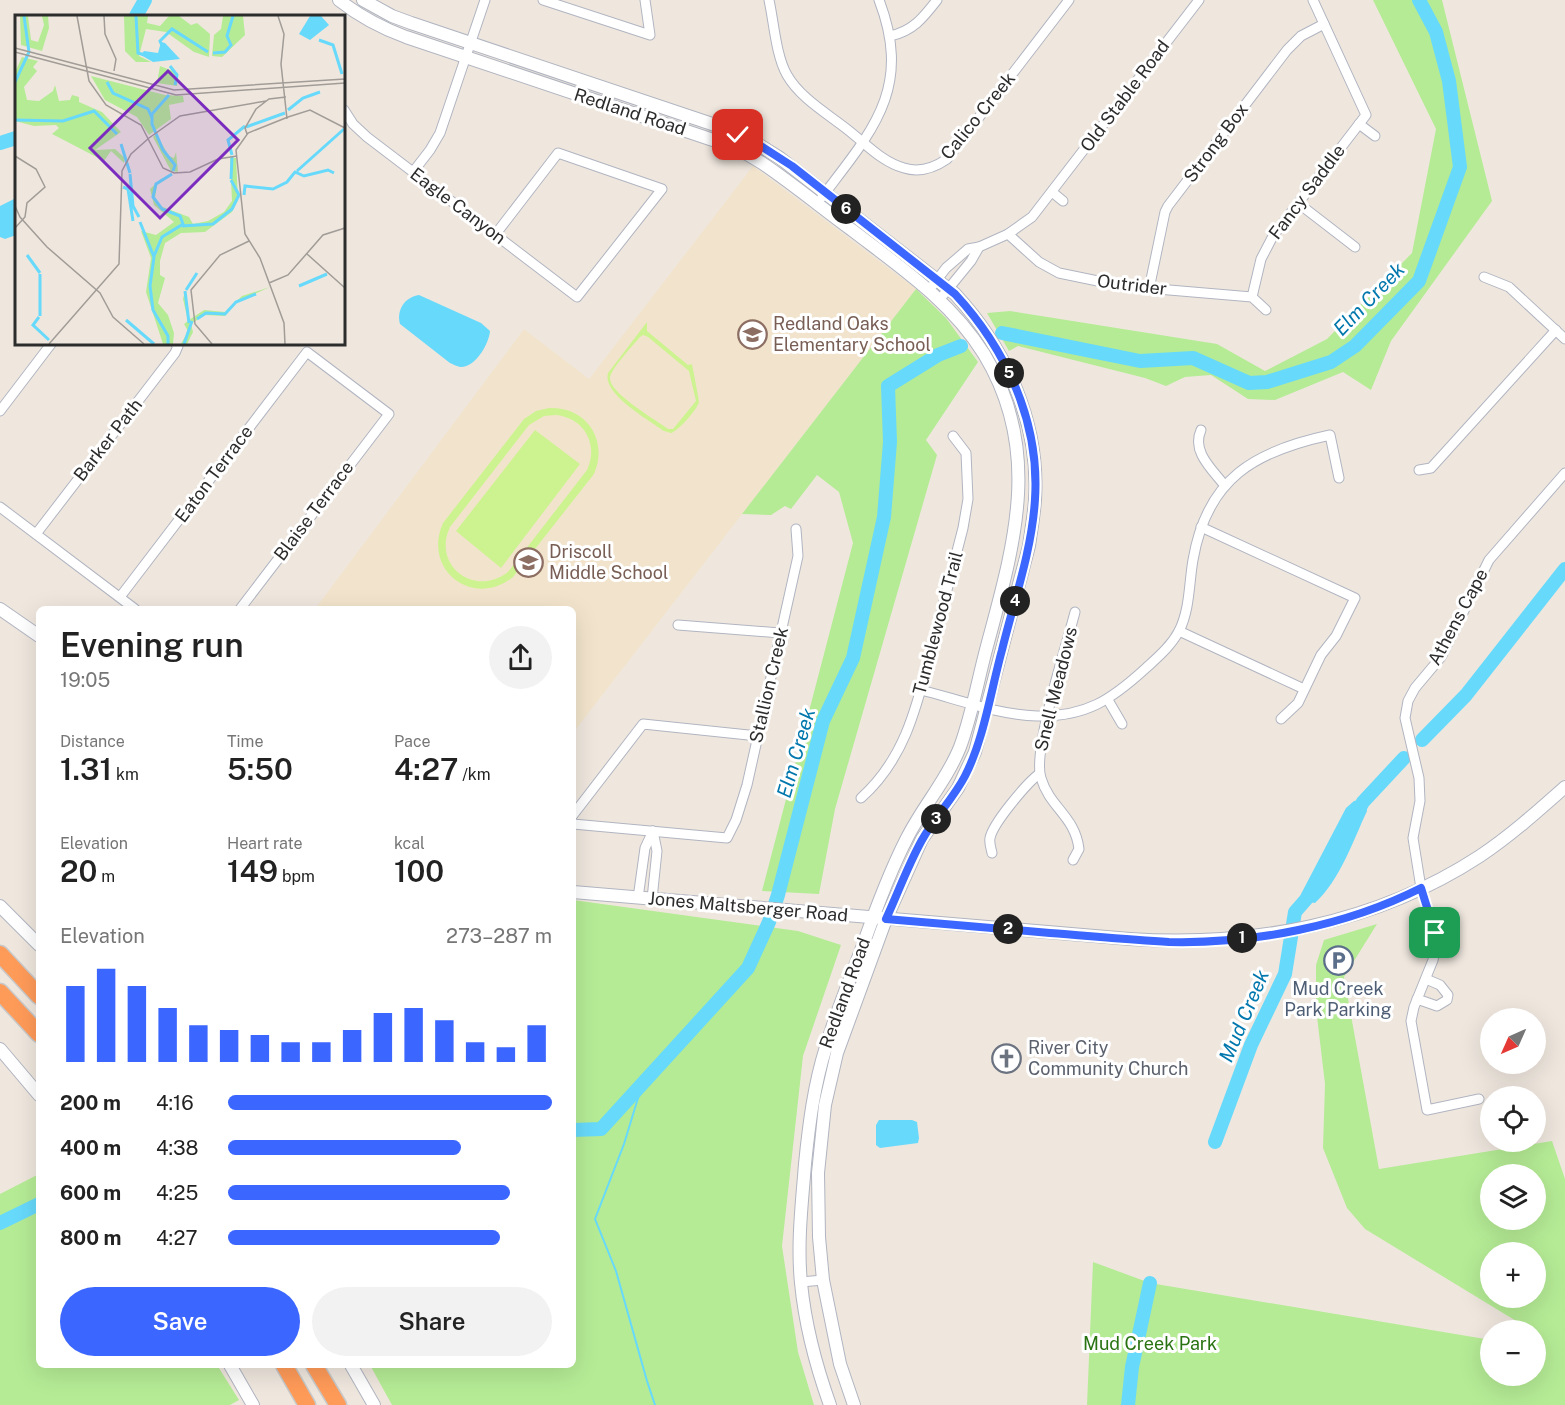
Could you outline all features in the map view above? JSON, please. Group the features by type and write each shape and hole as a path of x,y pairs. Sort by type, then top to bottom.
{"highway":[{"path":"0,954 36,993"},
{"path":"0,992 36,1031"},
{"path":"286,1368 307,1405"},
{"path":"316,1368 338,1405"}],"main road":[{"name":"Redland Road","path":"339,0 359,15 385,29 713,140 747,154 817,204 940,300 961,323 991,368 1001,388 1017,448 1019,473 1017,520 1011,555 972,703 960,747 941,784 909,834 873,918 834,1021 815,1085 801,1208 801,1282 809,1331 830,1405"},
{"name":"Redland Road","path":"363,0 392,16 718,126 753,141 825,192 949,288 974,316 999,352 1018,394 1032,444 1035,499 1033,522 1029,546 975,752 958,788 922,839 886,919 837,1053 825,1105 818,1173 819,1237 823,1280 840,1364 854,1405"},
{"path":"0,609 36,634"},
{"name":"Jones Maltsberger Road","path":"576,892 1171,942 1254,937 1323,924 1421,888 1479,856 1565,787"},
{"path":"0,906 36,942"},
{"path":"0,1049 36,1091"},
{"path":"232,1368 253,1405"},
{"path":"353,1368 374,1405"}],"street":[{"path":"413,172 440,133 485,0"},
{"path":"543,0 650,35 645,0"},
{"name":"Calico Creek","path":"769,0 786,75 803,95 870,150 904,168 917,170 931,168 947,159 1069,0"},
{"path":"817,204 873,129 885,102 890,71 890,36 879,0"},
{"path":"890,36 911,29 937,0"},
{"name":"Old Stable Road","path":"928,290 957,256 968,249 1008,234 1032,218 1199,0"},
{"path":"1313,0 1324,24"},
{"name":"Fancy Saddle","path":"1252,297 1258,269 1266,248 1366,115 1324,24"},
{"name":"Strong Box","path":"1149,289 1168,206 1287,50 1301,36 1324,24"},
{"name":"Eagle Canyon","path":"345,112 353,124 367,137 495,235 577,297 662,189 558,153 495,235"},
{"path":"1359,124 1375,136"},
{"path":"762,163 769,151"},
{"path":"1052,192 1063,201"},
{"path":"1298,203 1355,248"},
{"name":"Outrider","path":"1008,234 1039,262 1059,273 1110,285 1252,297"},
{"path":"940,300 979,246"},
{"path":"1484,277 1509,287 1565,339"},
{"path":"1252,297 1266,310"},
{"path":"1419,470 1431,468 1556,330"},
{"path":"0,411 50,345"},
{"name":"Barker Path","path":"36,534 175,353 177,345"},
{"name":"Blaise Terrace","path":"242,606 389,414 307,352"},
{"name":"Eaton Terrace","path":"120,597 307,352"},
{"path":"1201,430 1197,441 1202,455 1225,486"},
{"path":"921,690 1019,714 1048,716 1080,711 1108,700 1164,652 1179,631 1186,608 1195,549 1201,527 1209,509 1225,486 1247,465 1264,455 1330,435 1339,478"},
{"name":"Tumblewood Trail","path":"861,798 879,779 901,747 913,721 963,528 968,499 966,453 953,436"},
{"path":"1017,448 1032,444"},
{"name":"Athens Cape","path":"1479,1100 1427,1110 1411,1021 1417,999 1433,960 1436,945 1435,933 1421,888 1413,838 1420,801 1419,778 1405,718 1408,701 1415,688 1441,657 1489,560 1565,474"},
{"path":"0,507 131,606"},
{"path":"1017,520 1033,522"},
{"path":"1201,527 1355,598 1336,636 1321,655 1298,703 1281,719"},
{"name":"Stallion Creek","path":"653,831 727,838 742,803 758,736 798,556 796,529"},
{"name":"Snell Meadows","path":"1073,860 1079,849 1073,825 1045,792 1039,774 1039,761 1048,716 1075,612"},
{"path":"678,625 780,633"},
{"path":"1179,631 1304,689"},
{"path":"1108,700 1122,724"},
{"path":"576,811 643,724 758,736"},
{"path":"960,747 975,752"},
{"path":"992,853 990,839 994,830 1024,787 1039,774"},
{"path":"576,824 653,831"},
{"path":"638,898 645,848 653,831"},
{"path":"652,899 657,851 653,831"},
{"path":"1417,999 1437,1006 1446,1000 1448,995 1444,989 1426,979"},
{"path":"801,1282 823,1280"}],"shaded area":[{"path":"753,166 916,289 576,729 576,606 317,606 524,329 589,379"}],"green space":[{"path":"1373,0 1442,0 1492,201 1391,341 1371,390 1343,372 1275,400 1248,399 1211,375 1185,377 1166,386 1145,378 1018,346 1009,351 987,313 1010,311 1217,344 1265,371 1327,339 1412,253 1436,129"},
{"path":"916,289 946,318 978,362 926,440 937,455 835,809 819,894 762,891 853,543 839,492 817,475 791,509 785,506 771,515 742,514"},
{"path":"647,322 647,331 688,365 692,364 698,406 678,428 671,433 664,431 619,398 608,381 608,373","holes":["643,335 689,371 696,401 673,429 668,429 625,398 617,391 610,378 618,363 640,337"]},
{"path":"549,408 562,409 583,419 596,438 598,461 594,474 513,577 498,586 482,589 468,586 455,580 445,569 439,556 438,540 443,523 524,419 536,411","holes":["544,416 566,417 574,421 587,434 591,451 587,470 508,572 495,579 482,581 460,574 451,565 447,554 446,541 450,527 529,425"]},
{"path":"535,430 580,464 501,568 456,531"},
{"path":"576,900 798,931 841,945 803,1056 782,1246 798,1352 814,1405 392,1405 372,1368 576,1368"},
{"name":"Mud Creek Park","path":"1377,924 1344,977 1379,1169 1484,1152 1546,1152 1546,1142 1552,1141 1565,1179 1565,1405 1087,1405 1093,1262 1150,1283 1480,1338 1480,1386 1546,1386 1546,1320 1515,1320 1495,1308 1546,1308 1546,1242 1480,1242 1480,1299 1365,1229 1347,1208 1323,1148 1325,1084 1316,1008 1316,965 1324,940"},
{"path":"36,1176 36,1368 219,1368 239,1400 230,1405 0,1405 0,1194"}],"water":[{"path":"15,198 15,235 5,239 0,237 0,206"},
{"path":"419,295 481,323 490,331 484,348 471,364 460,367 450,363 400,324 399,314 403,305 410,298"},
{"path":"1360,800 1366,804 1367,811 1339,872 1315,903 1300,900 1346,808 1354,801"},
{"path":"879,1120 917,1122 918,1143 880,1148 876,1145 876,1125"}],"waterway":[{"path":"137,15 145,0"},
{"name":"Elm Creek","path":"1002,333 1140,361 1193,358 1249,383 1267,382 1331,362 1355,346 1419,281 1460,167 1449,81 1436,32 1419,0"},
{"path":"0,143 15,138"},
{"name":"Elm Creek","path":"576,1130 601,1129 748,968 769,922 778,895 823,721 853,658 884,517 890,442 888,386 938,355 961,346"},
{"name":"Mud Creek","path":"1422,740 1466,695 1565,569"},
{"name":"Mud Creek","path":"1355,816 1363,802 1404,758"},
{"name":"Mud Creek","path":"1215,1142 1251,1045 1285,974 1295,912 1316,888"},
{"path":"642,1085 624,1144 595,1219 616,1271 655,1405"},
{"name":"Elm Creek","path":"0,1223 36,1205"},
{"name":"Mud Creek","path":"1128,1405 1132,1367 1150,1283"}],"place":[{"name":"Redland Oaks Elementary School","path":"752,334"},
{"name":"Driscoll Middle School","path":"528,562"},
{"name":"Mud Creek Park Parking","path":"1338,960"},
{"name":"River City Community Church","path":"1007,1058"}],"route":[{"path":"738,135 753,141 792,166 955,294 988,334 999,352 1024,409 1032,444 1035,499 1029,546 975,752 958,788 922,839 886,919 1153,941 1219,940 1254,937 1323,924 1354,915 1421,888 1435,933"}]}
